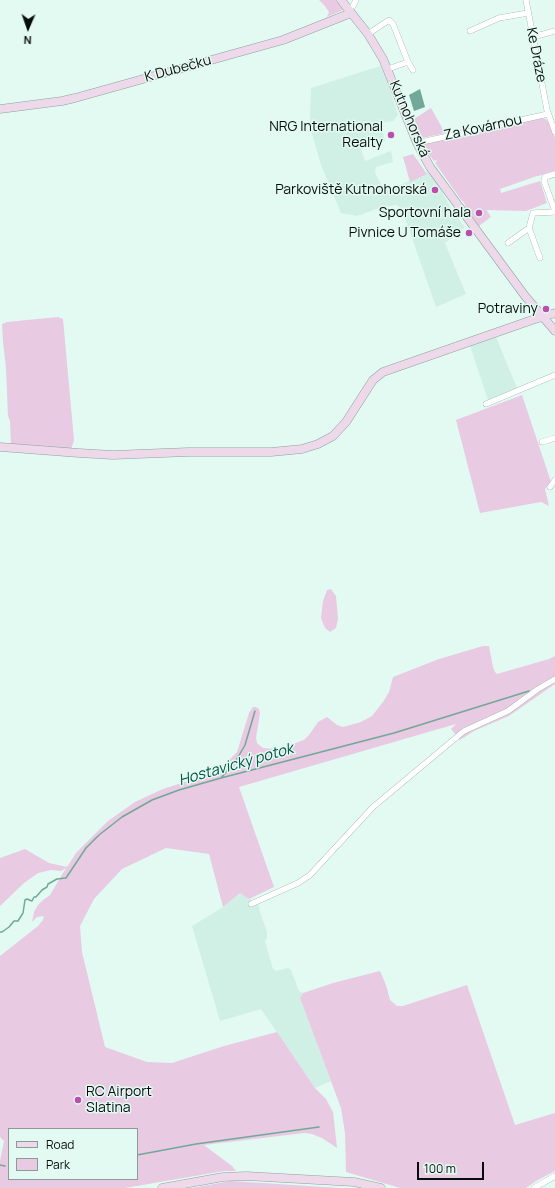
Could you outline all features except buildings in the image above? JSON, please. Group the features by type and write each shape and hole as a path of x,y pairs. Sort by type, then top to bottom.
{"street":[{"name":"Kutnohorská","path":"341,0 354,6 383,59 424,158 525,296 555,331"},
{"name":"Ke Dráze","path":"526,0 548,114 554,128"},
{"name":"K Dubečku","path":"0,109 65,100 90,94 283,40 354,6"},
{"path":"470,31 499,18 528,13"},
{"path":"368,34 389,20 393,24 412,70"},
{"path":"533,37 555,31"},
{"path":"388,69 408,62"},
{"name":"Za Kovárnou","path":"417,143 548,114"},
{"path":"540,258 529,228 532,213 555,212 544,183 545,177 555,174"},
{"path":"508,243 529,228"},
{"path":"0,447 113,455 188,452 271,452 302,449 318,444 333,436 346,422 368,388 378,376 388,370 555,313"},
{"path":"486,404 555,375"},
{"path":"542,442 555,438"},
{"path":"550,487 555,480"},
{"path":"251,904 298,883 310,875 373,807 464,731 508,711 538,688 555,679"},
{"path":"162,1188 223,1177 246,1176 354,1182 381,1188"},
{"path":"534,1188 555,1176"}],"shaded area":[{"path":"380,66 388,83 398,115 393,121 380,123 385,141 361,149 365,161 391,151 393,162 376,167 375,172 384,190 389,190 428,172 437,183 451,208 465,227 445,243 466,294 436,307 403,212 397,205 382,207 357,216 341,213 321,165 312,134 310,118 311,88"},
{"path":"420,89 425,107 414,111 409,95"},
{"path":"496,337 517,388 488,400 470,346"},
{"path":"240,893 259,905 267,932 267,938 265,941 273,969 276,971 288,968 291,970 299,991 303,993 300,998 331,1081 315,1088 261,1009 220,1021 192,926 223,907"}],"green space":[{"path":"319,0 336,0 343,10 327,17 329,12"},
{"path":"431,108 445,133 422,138 414,119"},
{"path":"542,118 546,119 551,126 555,138 555,172 537,176 500,189 501,193 540,181 547,203 526,211 486,209 491,217 479,226 435,163 437,161 434,161 423,148 423,143 445,138 447,140 480,134 480,132 491,129 493,131 508,127 510,125"},
{"path":"413,154 427,174 410,182 403,157"},
{"path":"58,317 63,319 74,440 71,450 11,445 2,324 7,322"},
{"path":"522,395 551,482 545,489 549,506 541,502 480,513 456,420"},
{"path":"331,589 336,596 338,619 336,628 330,632 325,628 321,618 323,601 327,590"},
{"path":"483,646 489,646 493,667 497,674 555,656 555,684 509,716 474,731 460,740 451,729 456,724 239,787 274,887 249,899 240,893 223,907 209,854 166,848 122,869 94,899 80,926 82,952 105,1047 147,1062 172,1063 224,1046 277,1032 315,1088 326,1099 333,1112 337,1148 322,1138 304,1133 204,1145 232,1166 236,1171 224,1171 125,1188 0,1188 0,1161 4,1141 0,1137 0,956 38,926 43,920 44,916 37,917 32,922 34,912 38,905 50,895 66,868 61,871 51,870 38,873 24,883 0,906 0,858 25,849 49,863 67,867 76,853 108,821 135,802 163,789 200,777 223,766 237,752 249,713 253,707 259,709 260,713 256,738 257,743 263,748 276,749 304,740 318,722 327,717 337,725 343,727 361,722 372,716 389,692 393,677 439,659"},
{"path":"380,971 390,1000 397,1006 403,1006 467,985 515,1125 555,1113 555,1171 526,1188 400,1188 346,1172 345,1133 341,1108 300,998 303,993 333,983"},
{"path":"231,1181 340,1188 192,1188"}],"waterway":[{"name":"Hostavický potok","path":"0,932 9,927 14,921 18,921 23,913 25,900 27,899 32,901 34,897 36,897 47,887 48,884 57,879 66,878 86,848 99,835 122,817 152,800 179,790 221,778 394,733 529,691"},
{"path":"221,778 237,759 245,745 255,711"},
{"path":"138,1155 196,1144 319,1127"},
{"path":"0,1165 5,1166"}],"place":[{"name":"NRG International Realty","path":"391,135"},
{"name":"Parkoviště Kutnohorská","path":"435,190"},
{"name":"Sportovní hala","path":"479,213"},
{"name":"Pivnice U Tomáše","path":"469,233"},
{"name":"Potraviny","path":"546,309"},
{"name":"RC Airport Slatina","path":"78,1100"}]}
